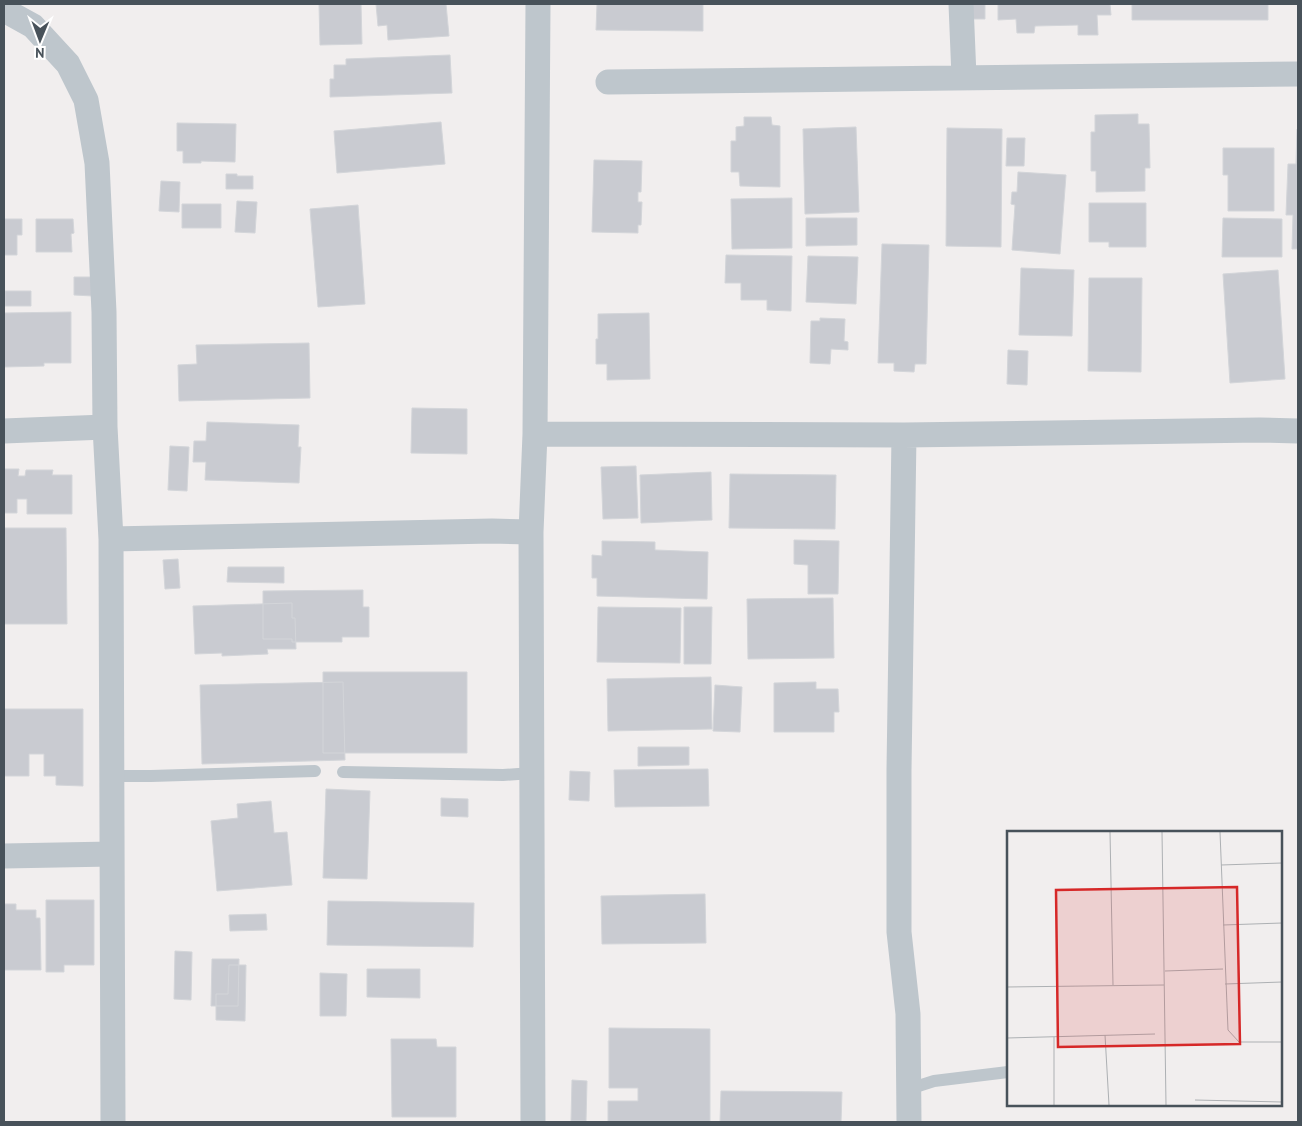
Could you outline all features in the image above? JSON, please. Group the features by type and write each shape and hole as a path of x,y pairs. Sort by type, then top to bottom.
{"street":[{"path":"533,1122 531,532 535,434 538,4"},
{"path":"961,4 964,77"},
{"path":"6,8 33,26 68,64 86,100 97,163 104,312 105,427 110,539 113,1122"},
{"path":"608,82 1298,74"},
{"path":"4,430 105,427"},
{"path":"535,434 904,435 1298,431"},
{"path":"904,435 899,770 899,923 908,1014 909,1122"},
{"path":"110,539 492,531 531,532"},
{"path":"4,856 112,854"}],"lane":[{"path":"112,776 315,771"},
{"path":"343,772 503,775 532,773"},
{"path":"909,1089 934,1081 1007,1072"}],"building":[{"path":"319,4 361,4 362,44 320,45"},
{"path":"376,4 446,4 449,36 388,40 387,25 378,26"},
{"path":"597,4 703,4 703,31 596,30"},
{"path":"967,4 985,4 985,19 966,19"},
{"path":"998,4 1110,4 1111,15 1097,15 1098,35 1078,35 1078,25 1035,26 1034,33 1017,33 1016,19 998,20"},
{"path":"1132,4 1268,4 1268,20 1132,20"},
{"path":"450,55 452,93 330,97 330,79 334,79 334,65 346,65 346,59"},
{"path":"1138,114 1138,124 1149,124 1150,168 1145,168 1145,191 1096,192 1096,171 1091,171 1091,132 1095,132 1095,115"},
{"path":"744,117 771,117 772,125 780,126 780,187 740,186 739,172 731,172 731,141 736,141 736,127 744,126"},
{"path":"441,122 445,164 337,173 334,131"},
{"path":"177,123 236,124 235,162 201,161 201,163 183,163 183,151 177,151"},
{"path":"856,127 859,212 805,214 803,129"},
{"path":"947,128 1002,129 1001,247 946,246"},
{"path":"1297,129 1298,249 1292,249 1293,215 1286,215 1288,164 1296,164"},
{"path":"1007,138 1025,138 1024,166 1006,166"},
{"path":"1223,148 1274,148 1274,211 1228,211 1228,175 1223,175"},
{"path":"594,160 642,161 641,192 638,192 638,202 642,202 641,225 638,225 638,233 592,232"},
{"path":"1018,172 1066,175 1060,254 1012,250 1015,205 1011,204 1012,192 1017,192"},
{"path":"226,174 253,176 253,189 226,189"},
{"path":"161,181 180,182 179,212 159,211"},
{"path":"792,198 792,248 732,249 731,199"},
{"path":"237,201 257,202 255,233 235,232"},
{"path":"1089,203 1146,203 1146,247 1109,247 1109,242 1089,242"},
{"path":"182,204 221,204 221,228 182,228"},
{"path":"358,205 365,304 318,307 310,209"},
{"path":"806,218 857,218 857,245 806,246"},
{"path":"1223,218 1282,219 1282,257 1222,257"},
{"path":"4,219 22,219 22,235 17,235 17,255 4,255"},
{"path":"36,219 73,219 74,233 71,234 72,252 36,252"},
{"path":"882,244 929,245 926,364 915,364 914,372 894,371 894,363 878,363"},
{"path":"726,255 792,256 791,311 767,310 767,300 741,300 741,283 725,283"},
{"path":"808,256 858,257 856,304 806,302"},
{"path":"1021,268 1074,270 1072,336 1019,335"},
{"path":"1278,270 1285,379 1230,383 1223,274"},
{"path":"74,277 94,277 93,296 74,295"},
{"path":"1089,278 1142,278 1141,372 1088,371"},
{"path":"5,291 31,291 31,306 5,306"},
{"path":"71,312 71,363 44,363 44,366 4,367 4,313"},
{"path":"649,313 650,379 607,380 607,364 596,364 598,314"},
{"path":"820,318 845,319 844,341 848,342 848,350 831,349 830,364 810,363 811,321 820,321"},
{"path":"309,343 310,398 179,401 178,365 197,364 196,345"},
{"path":"1008,350 1028,351 1027,385 1007,384"},
{"path":"412,408 467,409 467,454 411,453"},
{"path":"207,422 299,425 298,447 301,447 299,483 205,480 206,462 193,462 194,441 206,441"},
{"path":"170,446 189,447 187,491 168,490"},
{"path":"636,466 638,518 603,519 601,467"},
{"path":"4,469 19,469 18,476 25,476 26,470 53,470 52,475 72,475 72,514 27,514 27,499 17,499 17,513 4,513"},
{"path":"711,472 712,520 641,523 640,475"},
{"path":"730,474 836,475 835,529 729,528"},
{"path":"4,528 66,528 67,624 4,624"},
{"path":"794,540 839,541 838,594 808,594 808,565 794,564"},
{"path":"602,541 655,542 655,550 708,552 707,599 597,596 597,578 592,578 592,555 602,556"},
{"path":"178,559 180,588 165,589 163,560"},
{"path":"228,567 284,567 284,583 227,582"},
{"path":"363,590 363,607 369,607 369,637 342,637 342,642 292,642 292,639 263,639 263,591"},
{"path":"833,598 834,658 748,659 747,599"},
{"path":"292,603 292,618 295,618 296,649 267,649 268,654 222,656 222,653 195,654 193,606"},
{"path":"598,607 681,608 680,663 597,662"},
{"path":"684,607 712,607 711,664 684,664"},
{"path":"323,672 467,672 467,753 323,753"},
{"path":"711,677 712,729 608,731 607,679"},
{"path":"343,682 345,760 202,764 200,685"},
{"path":"816,682 816,689 838,689 839,712 834,712 834,732 774,732 774,683"},
{"path":"715,685 742,687 740,732 713,731"},
{"path":"4,709 83,709 83,786 56,785 56,776 44,776 44,754 29,754 29,776 4,776"},
{"path":"638,747 689,747 689,765 638,766"},
{"path":"708,769 709,806 615,807 614,770"},
{"path":"570,771 590,772 589,801 569,800"},
{"path":"326,789 370,791 367,879 323,878"},
{"path":"441,798 468,799 468,817 441,816"},
{"path":"271,801 274,833 287,832 292,885 217,891 211,821 238,818 237,804"},
{"path":"705,894 706,943 602,944 601,896"},
{"path":"46,900 94,900 94,965 64,965 64,972 46,972"},
{"path":"328,901 474,903 473,947 327,945"},
{"path":"4,904 16,904 16,910 36,910 36,918 40,918 41,970 4,970"},
{"path":"266,914 267,930 230,931 229,915"},
{"path":"175,951 192,952 191,1000 174,999"},
{"path":"212,959 239,959 238,1006 211,1006"},
{"path":"229,965 246,965 245,1021 216,1020 216,994 228,994"},
{"path":"367,969 420,969 420,998 367,997"},
{"path":"320,973 347,974 346,1016 320,1016"},
{"path":"609,1028 710,1029 710,1122 608,1122 608,1101 638,1101 638,1088 609,1088"},
{"path":"391,1039 436,1039 437,1047 456,1047 456,1117 392,1117"},
{"path":"572,1080 587,1081 586,1121 571,1121"},
{"path":"721,1091 842,1092 841,1122 720,1122"}]}
